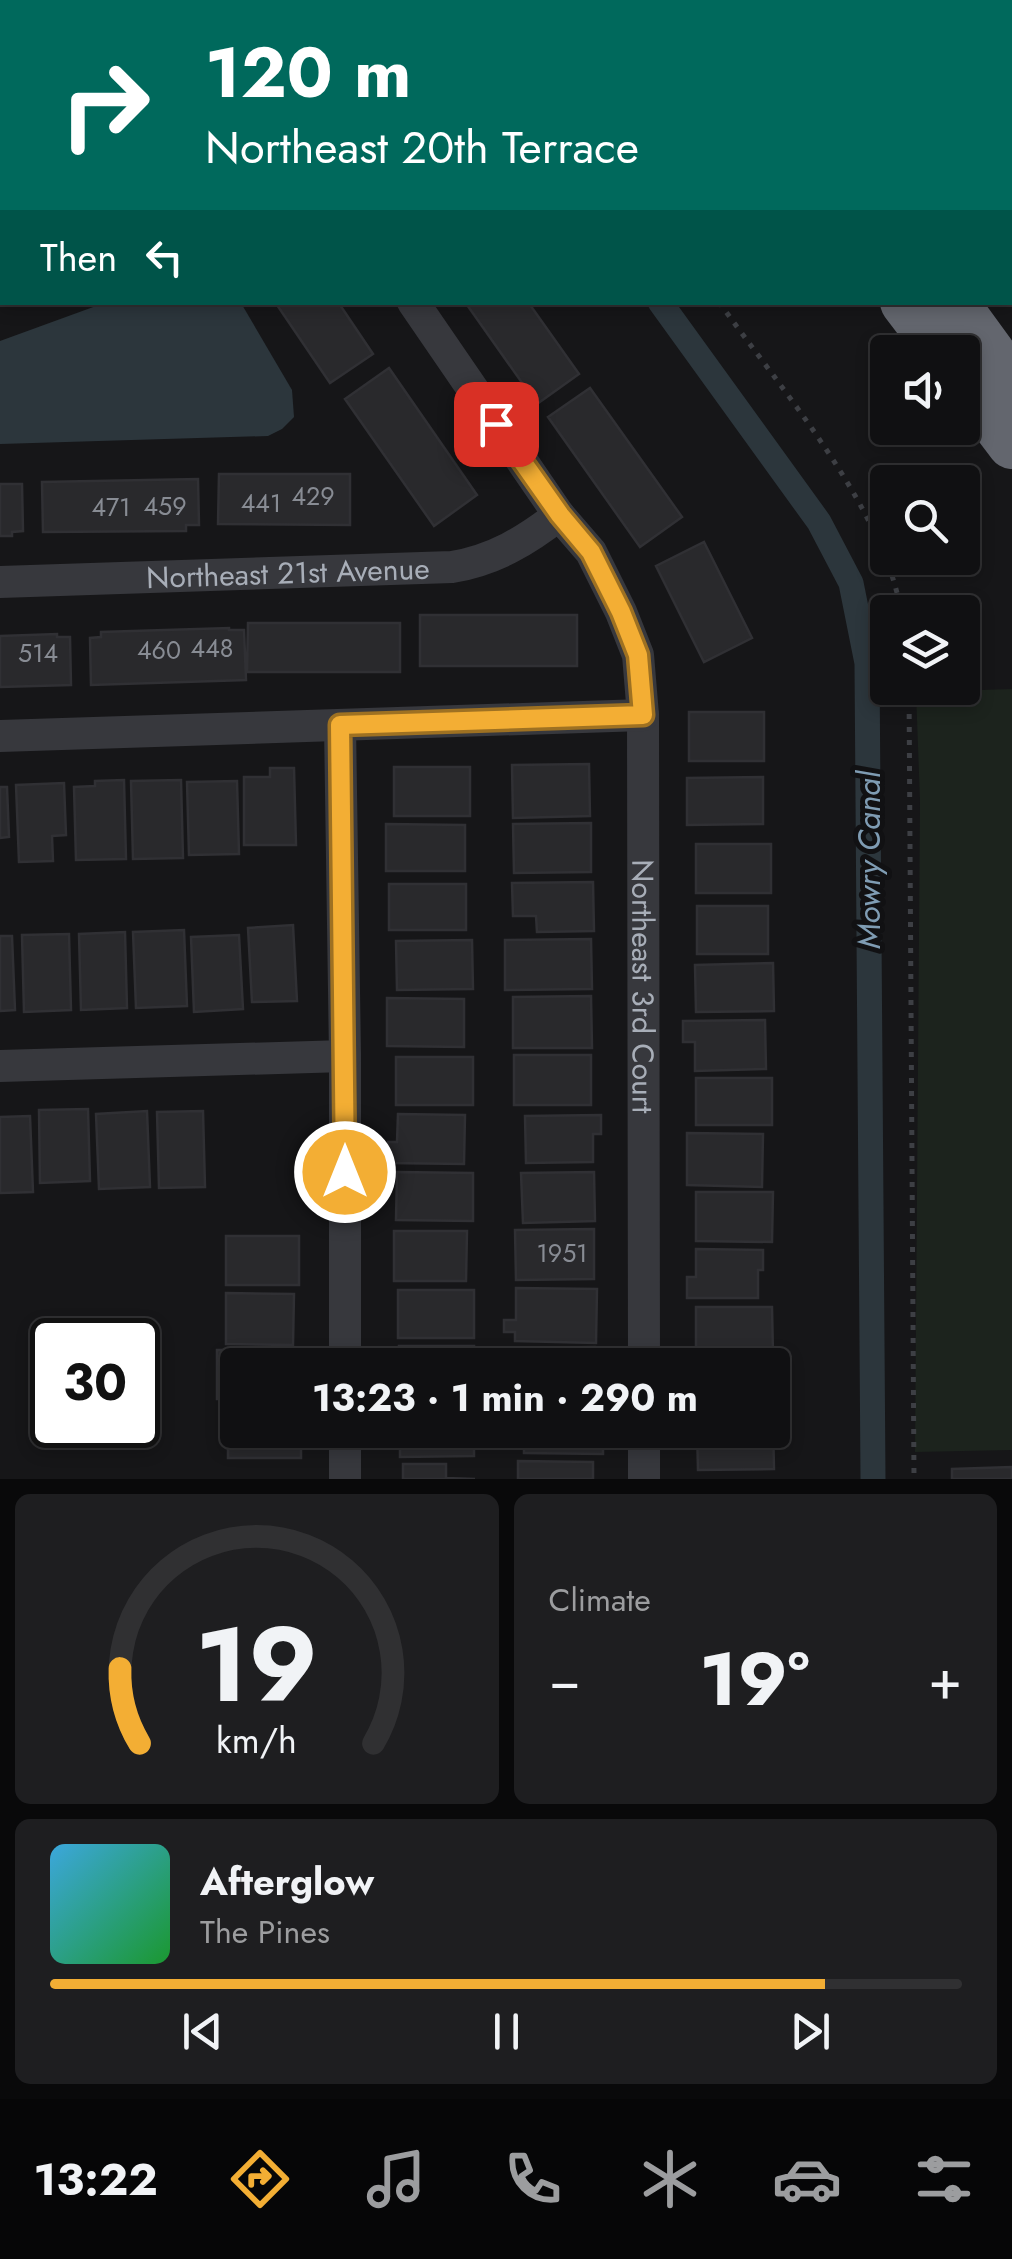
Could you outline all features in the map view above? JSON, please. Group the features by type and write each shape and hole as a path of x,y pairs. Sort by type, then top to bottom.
{"highway":[{"path":"907,305 930,335"},
{"path":"955,305 1012,383"},
{"path":"980,402 1012,444"}],"street":[{"name":"Northeast 3rd Court","path":"415,305 560,515 591,552 638,655 643,715 644,1348"},
{"name":"Northeast 21st Avenue","path":"0,582 452,567 473,564 509,550 560,515"},
{"path":"0,736 643,715"},
{"path":"340,725 346,1056 345,1348"},
{"path":"0,1066 346,1056"},
{"path":"344,1479 345,1448"},
{"path":"644,1448 644,1479"}],"path":[{"path":"721,305 831,459 888,566 896,595"},
{"path":"909,705 914,1479"}],"shaded area":[{"path":"99,305 242,305 292,390 294,417 268,436 0,444 0,341"},
{"path":"1012,689 1012,1450 915,1452 920,801 916,705 980,705 980,690"}],"building":[{"path":"277,305 340,305 373,354 330,383"},
{"path":"467,305 530,305 579,374 537,404"},
{"path":"389,368 477,495 434,526 345,399"},
{"path":"590,388 682,517 640,547 548,417"},
{"path":"219,474 350,474 350,525 218,524"},
{"path":"198,479 199,525 186,525 186,531 43,532 42,482"},
{"path":"0,484 22,484 23,531 12,532 12,536 0,536"},
{"path":"704,542 752,638 704,662 656,566"},
{"path":"420,615 577,615 577,666 420,666"},
{"path":"248,623 400,623 400,672 247,672"},
{"path":"244,630 246,680 91,685 90,638 101,637 101,632"},
{"path":"0,636 70,637 71,685 0,687"},
{"path":"689,712 764,712 764,761 689,761"},
{"path":"589,764 590,816 513,818 512,765"},
{"path":"394,767 470,767 470,816 394,816"},
{"path":"270,768 294,768 296,845 244,845 244,777 270,777"},
{"path":"763,777 763,824 687,825 687,778"},
{"path":"124,780 126,859 76,860 74,787 95,786 95,781"},
{"path":"181,780 183,858 133,859 131,781"},
{"path":"237,781 239,854 189,855 187,782"},
{"path":"64,783 66,835 52,836 53,861 19,862 16,785"},
{"path":"0,787 7,787 9,837 0,838"},
{"path":"591,823 591,872 514,873 513,824"},
{"path":"386,824 465,825 465,871 386,871"},
{"path":"696,844 771,844 771,893 696,893"},
{"path":"593,882 594,931 537,932 536,916 513,916 512,883"},
{"path":"389,884 466,884 466,930 389,930"},
{"path":"697,906 768,906 768,954 697,954"},
{"path":"293,925 297,1001 252,1002 248,928"},
{"path":"184,930 187,1006 136,1008 133,932"},
{"path":"125,932 127,1008 81,1010 79,934"},
{"path":"69,934 71,1010 24,1012 22,935"},
{"path":"239,935 243,1009 194,1012 191,937"},
{"path":"0,936 12,936 15,1010 0,1011"},
{"path":"591,939 592,989 505,990 505,940"},
{"path":"472,940 473,989 397,990 396,941"},
{"path":"773,963 774,1011 696,1012 695,965"},
{"path":"591,996 592,1048 513,1048 513,997"},
{"path":"387,998 464,999 464,1047 387,1046"},
{"path":"765,1020 766,1069 695,1071 695,1042 683,1042 683,1021"},
{"path":"514,1055 591,1055 591,1105 514,1105"},
{"path":"396,1057 473,1057 473,1105 396,1105"},
{"path":"696,1078 772,1078 772,1125 696,1125"},
{"path":"88,1109 90,1181 40,1183 39,1110"},
{"path":"147,1111 150,1187 99,1189 96,1114"},
{"path":"203,1111 205,1187 159,1188 157,1112"},
{"path":"398,1114 465,1115 464,1164 388,1163 388,1142 397,1142"},
{"path":"601,1115 601,1134 593,1134 593,1162 526,1163 525,1116"},
{"path":"30,1116 33,1192 0,1193 0,1117"},
{"path":"687,1133 763,1134 762,1187 687,1185"},
{"path":"397,1172 473,1173 473,1221 396,1220"},
{"path":"594,1172 595,1221 523,1223 521,1173"},
{"path":"696,1192 773,1192 772,1242 696,1241"},
{"path":"594,1229 594,1279 516,1280 515,1230"},
{"path":"394,1231 467,1231 466,1281 394,1281"},
{"path":"226,1236 299,1236 299,1285 226,1285"},
{"path":"696,1249 763,1250 758,1298 687,1298 687,1277 696,1277"},
{"path":"516,1288 597,1289 596,1343 515,1341 515,1332 504,1332 504,1320 516,1320"},
{"path":"398,1290 474,1290 474,1338 398,1338"},
{"path":"226,1293 294,1294 293,1345 226,1344"},
{"path":"696,1307 772,1307 773,1348 696,1348"},
{"path":"399,1346 474,1346 474,1348"},
{"path":"217,1350 220,1350 220,1399"},
{"path":"228,1448 301,1448 301,1458 228,1458"},
{"path":"400,1448 474,1448 474,1456 400,1457"},
{"path":"524,1448 603,1448 603,1454 524,1453"},
{"path":"697,1448 774,1448 774,1469 698,1470"},
{"path":"518,1461 593,1462 593,1479 518,1479"},
{"path":"403,1464 446,1464 446,1478 475,1479 403,1479"},
{"path":"1012,1467 1012,1479 952,1479 952,1469"}],"waterway":[{"name":"Mowry Canal","path":"662,305 819,522 851,583 867,663 873,1479"}],"route":[{"path":"345,1172 340,725 643,715 638,655 591,552 496,424"}]}
